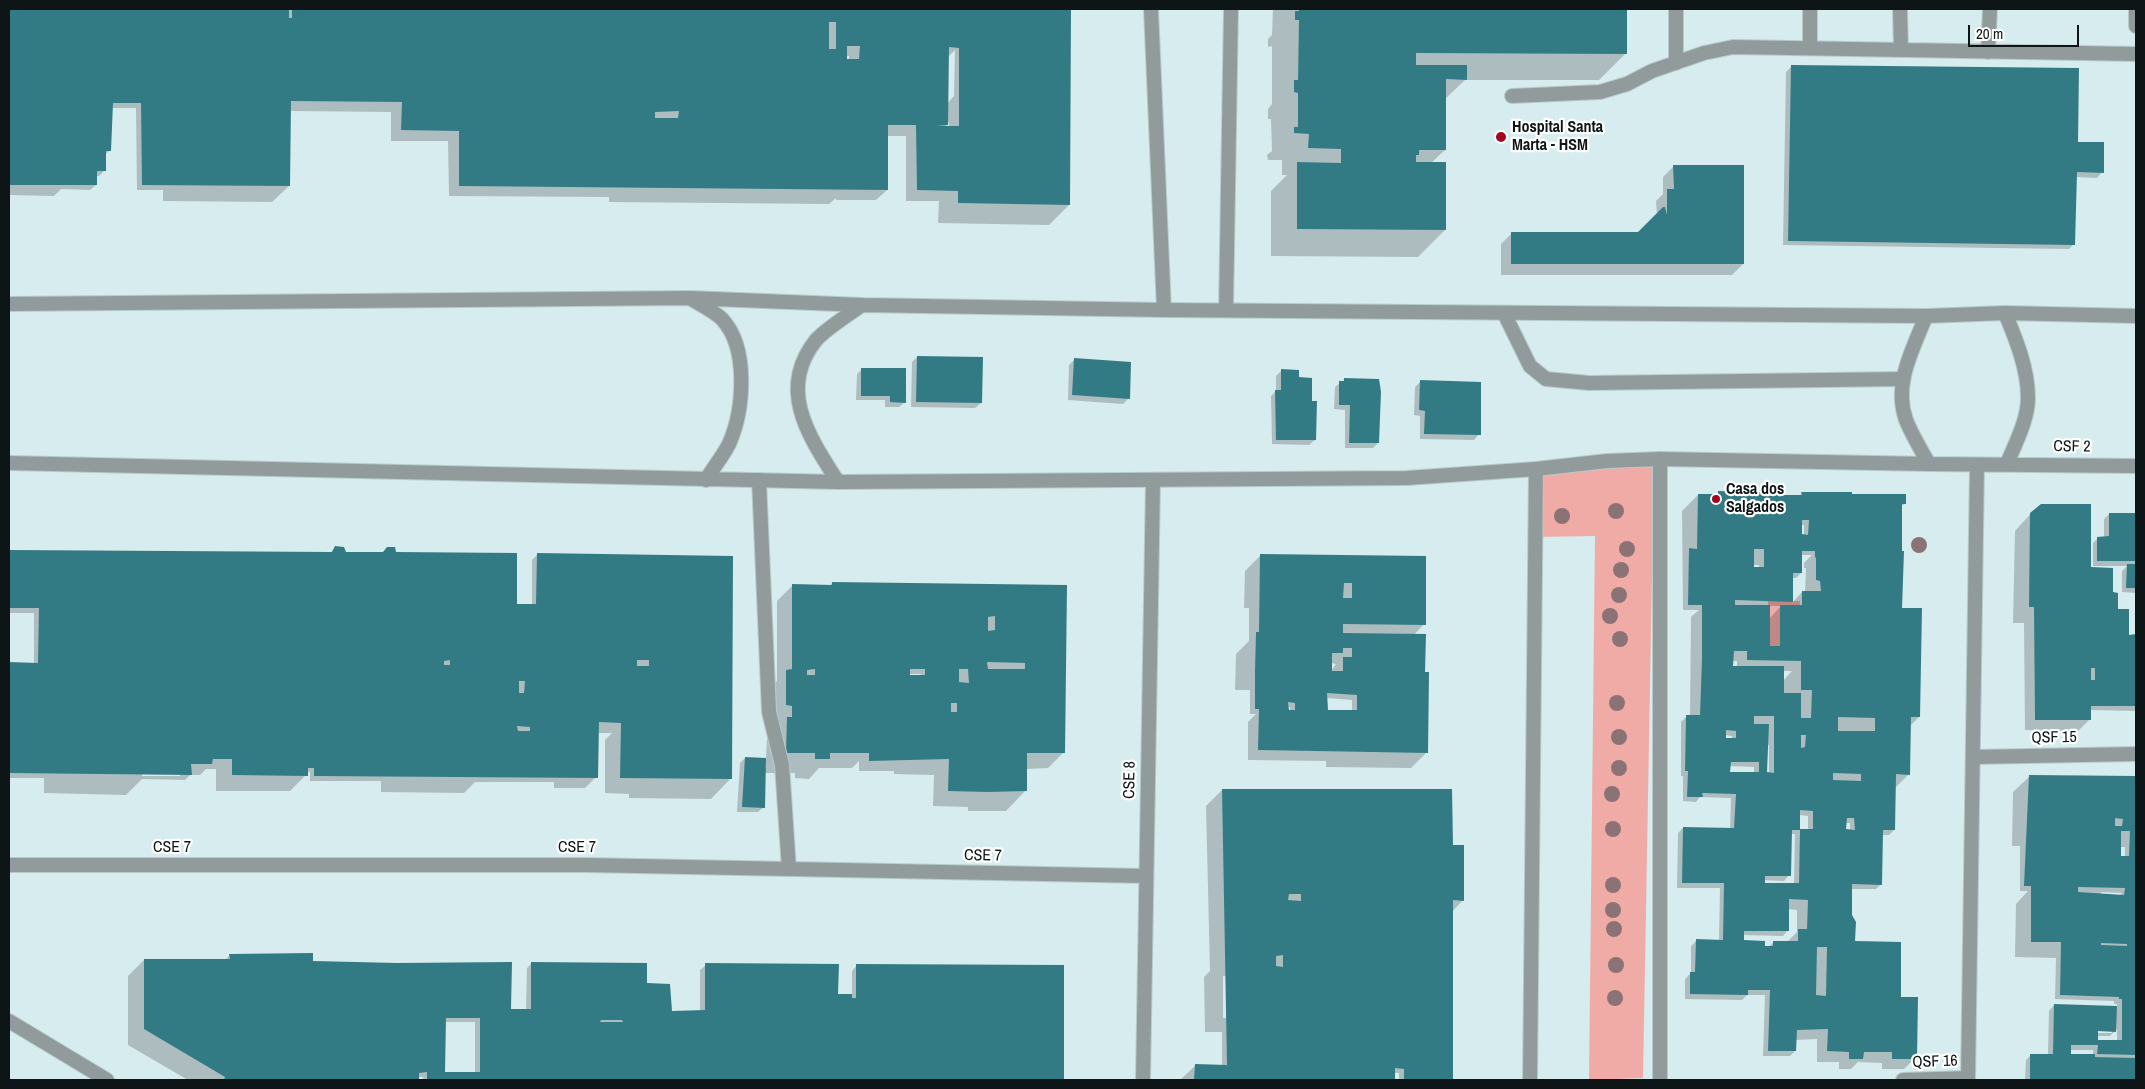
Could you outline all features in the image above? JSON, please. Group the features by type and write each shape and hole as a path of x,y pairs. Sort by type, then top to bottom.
{"street":[{"path":"1151,9 1164,310"},
{"path":"1226,310 1231,9"},
{"path":"1676,9 1676,63"},
{"path":"1810,9 1810,48"},
{"path":"1900,9 1901,50"},
{"path":"1988,52 1990,9"},
{"path":"2136,9 2136,26"},
{"path":"1512,96 1600,92 1627,84 1652,71 1704,53 1733,47 2136,54"},
{"path":"690,298 722,319 740,354 741,393 736,419 729,444 706,480"},
{"path":"9,304 690,298 862,305 1164,310 1926,316 2005,313 2136,316"},
{"path":"838,482 811,440 802,419 798,394 800,367 817,339 862,305"},
{"path":"1504,313 1530,366 1546,379 1589,383 1903,379"},
{"path":"9,463 838,482 1407,478 1536,469 1607,461 1660,459 2007,464 2021,429 2028,399 2025,374 2017,343 2005,313"},
{"path":"1926,316 1906,365 1900,393 1906,419 1929,464"},
{"path":"1660,459 1660,1080"},
{"name":"CSF 2","path":"2007,464 2136,466"},
{"path":"1968,1079 1977,465"},
{"path":"1530,1080 1536,469"},
{"path":"759,480 769,712 782,765 789,870"},
{"name":"CSE 8","path":"1143,1080 1153,480"},
{"name":"QSF 15","path":"1974,757 2136,754"},
{"name":"CSE 7","path":"9,865 586,865 1146,876"},
{"path":"9,1021 107,1080"},
{"name":"QSF 16","path":"1902,1080 1968,1079"}],"shaded area":[{"path":"1654,460 1643,1078 1589,1080 1595,536 1536,537 1536,469"},
{"path":"1768,601 1800,601 1799,659 1768,658"}],"building":[{"path":"9,9 289,9 289,18 292,18 292,9 1071,9 1070,205 958,203 958,191 917,190 916,125 888,125 888,190 459,186 459,131 401,130 402,102 291,101 290,186 142,185 141,103 113,103 111,151 106,151 106,171 97,171 97,185 9,185","holes":["829,22 836,22 836,49 829,49","847,46 860,46 859,59 847,59","949,47 959,48 959,126 936,126 948,125","679,111 678,118 655,118 655,112"]},
{"path":"1299,9 1627,9 1627,54 1416,53 1416,65 1467,65 1467,80 1446,79 1446,150 1419,150 1419,155 1416,155 1416,162 1446,162 1446,230 1297,229 1297,162 1341,163 1341,149 1308,148 1309,134 1294,133 1294,127 1298,127 1298,93 1294,92 1294,80 1298,80 1299,20 1295,20 1295,11 1299,11"},
{"path":"1791,65 2079,68 2078,142 2104,142 2104,173 2077,172 2075,245 1788,241"},
{"path":"1673,165 1744,165 1744,264 1511,264 1511,232 1638,232 1663,207 1665,207 1667,215 1667,189 1674,189"},
{"path":"917,356 983,357 982,403 916,402"},
{"path":"1074,358 1131,362 1130,399 1072,395"},
{"path":"861,368 906,368 906,403 890,402 890,396 861,396"},
{"path":"1281,369 1299,370 1299,377 1312,378 1312,401 1317,401 1316,440 1276,440 1275,390 1281,390"},
{"path":"1344,378 1379,379 1381,392 1379,443 1349,443 1350,405 1339,405 1339,381 1344,381"},
{"path":"1420,380 1481,382 1481,435 1424,434 1425,411 1419,410"},
{"path":"1718,491 1768,492 1767,495 1802,495 1801,492 1906,494 1906,504 1902,504 1902,551 1904,551 1902,608 1922,608 1920,717 1911,717 1910,775 1896,774 1895,830 1883,830 1882,885 1852,884 1852,915 1856,922 1855,941 1901,942 1901,997 1918,997 1917,1059 1892,1059 1892,1052 1864,1052 1863,1059 1849,1059 1849,1052 1827,1051 1828,1029 1797,1030 1796,1051 1768,1051 1770,990 1748,990 1748,995 1690,994 1690,972 1695,972 1696,939 1723,940 1724,883 1682,883 1683,827 1734,828 1736,794 1702,793 1703,797 1687,797 1688,771 1685,771 1686,715 1700,715 1702,659 1702,605 1688,605 1689,548 1697,549 1698,494 1718,494","holes":["1802,520 1809,520 1808,535 1802,534","1754,549 1764,549 1764,567 1754,567","1802,551 1815,551 1816,580 1820,581 1821,591 1802,591 1802,605 1780,605 1780,646 1770,646 1770,605 1735,605 1735,600 1793,602 1793,573 1802,573","1734,651 1747,651 1747,660 1801,661 1801,690 1812,690 1811,718 1801,718 1801,693 1784,693 1784,666 1733,666","1754,716 1774,716 1774,773 1767,772 1769,724 1754,724","1838,717 1875,718 1875,731 1838,731","1726,730 1736,731 1736,738 1726,738","1801,735 1806,735 1805,747 1801,748","1731,762 1759,762 1759,772 1730,772","1833,773 1861,774 1861,781 1833,780","1800,810 1813,811 1813,829 1800,829","1847,818 1854,818 1855,830 1846,829","1792,830 1800,830 1799,883 1765,883 1765,876 1791,876","1789,899 1808,900 1807,929 1798,929 1798,941 1773,941 1773,946 1765,946 1765,941 1744,940 1744,931 1789,931","1817,947 1827,947 1826,996 1816,995"]},
{"path":"2041,504 2091,504 2091,567 2113,568 2113,592 2118,593 2118,609 2129,609 2129,635 2136,634 2136,706 2091,706 2091,720 2035,720 2034,607 2029,607 2030,513","holes":["2091,668 2095,668 2095,680 2091,680"]},
{"path":"2109,513 2136,513 2136,561 2097,561 2097,537 2109,536"},
{"path":"335,546 344,547 346,552 383,552 387,547 395,547 396,552 517,553 517,604 536,604 537,553 733,556 732,779 620,778 621,723 599,722 598,778 314,776 314,768 308,768 308,776 232,775 232,759 213,759 212,764 191,764 192,775 9,773 9,662 38,663 39,608 9,608 9,550 332,552","holes":["450,660 450,665 444,665 444,661","637,660 649,660 649,666 637,666","519,681 525,681 524,693 519,693","517,726 530,727 530,731 518,731"]},
{"path":"1260,554 1426,556 1426,625 1343,624 1343,633 1426,634 1425,672 1429,672 1428,753 1258,750 1259,709 1255,709 1255,670 1256,632 1259,632","holes":["1344,583 1352,583 1352,598 1343,598","1343,648 1352,648 1352,657 1343,657 1343,671 1332,671 1332,653 1343,653","1327,693 1357,695 1357,710 1328,710","1288,702 1295,703 1295,710 1289,710"]},
{"path":"2127,564 2136,564 2136,588 2126,588"},
{"path":"832,582 1067,585 1065,753 1027,753 1027,791 988,792 948,791 949,759 869,761 869,753 830,753 830,759 815,759 815,753 786,753 787,717 792,717 792,706 786,705 786,670 792,669 792,584 832,585","holes":["995,616 995,630 988,631 988,617","987,662 1025,663 1025,669 988,669","815,669 815,675 807,675 807,670","910,669 925,669 925,675 910,675","959,669 968,669 969,683 959,682","951,703 957,703 957,712 951,712"]},
{"path":"745,757 766,758 765,808 742,807"},
{"path":"2029,775 2136,776 2136,1055 2097,1054 2098,1045 2071,1045 2071,1054 2095,1054 2095,1057 2136,1058 2136,1080 2030,1079 2030,1054 2053,1054 2054,1004 2117,1006 2116,1032 2098,1031 2098,1040 2122,1040 2122,999 2119,999 2119,997 2060,995 2061,942 2031,942 2031,886 2024,886","holes":["2115,818 2123,819 2122,826 2115,826","2121,831 2130,831 2129,856 2121,856","2078,887 2125,888 2124,895 2078,892","2101,943 2127,944 2127,946 2101,945"]},
{"path":"1222,789 1452,789 1453,845 1464,845 1464,901 1453,900 1453,1080 1404,1080 1404,1069 1395,1068 1395,1080 1194,1080 1195,1064 1227,1065","holes":["1289,894 1301,894 1301,901 1288,900","1283,955 1283,967 1276,966 1276,956"]},
{"path":"313,953 313,961 397,963 512,962 511,1009 531,1009 531,962 647,963 647,983 670,984 672,1011 705,1010 705,963 839,964 838,994 852,994 852,998 856,998 856,964 1064,965 1064,1080 427,1080 427,1072 419,1073 419,1080 224,1080 225,1077 144,1029 144,959 230,959 229,954","holes":["446,1018 480,1018 480,1072 445,1072","601,1020 622,1020 623,1022 600,1022"]}],"place":[{"name":"Hospital Santa Marta - HSM","path":"1501,137"},
{"name":"Casa dos Salgados","path":"1716,499"}]}
